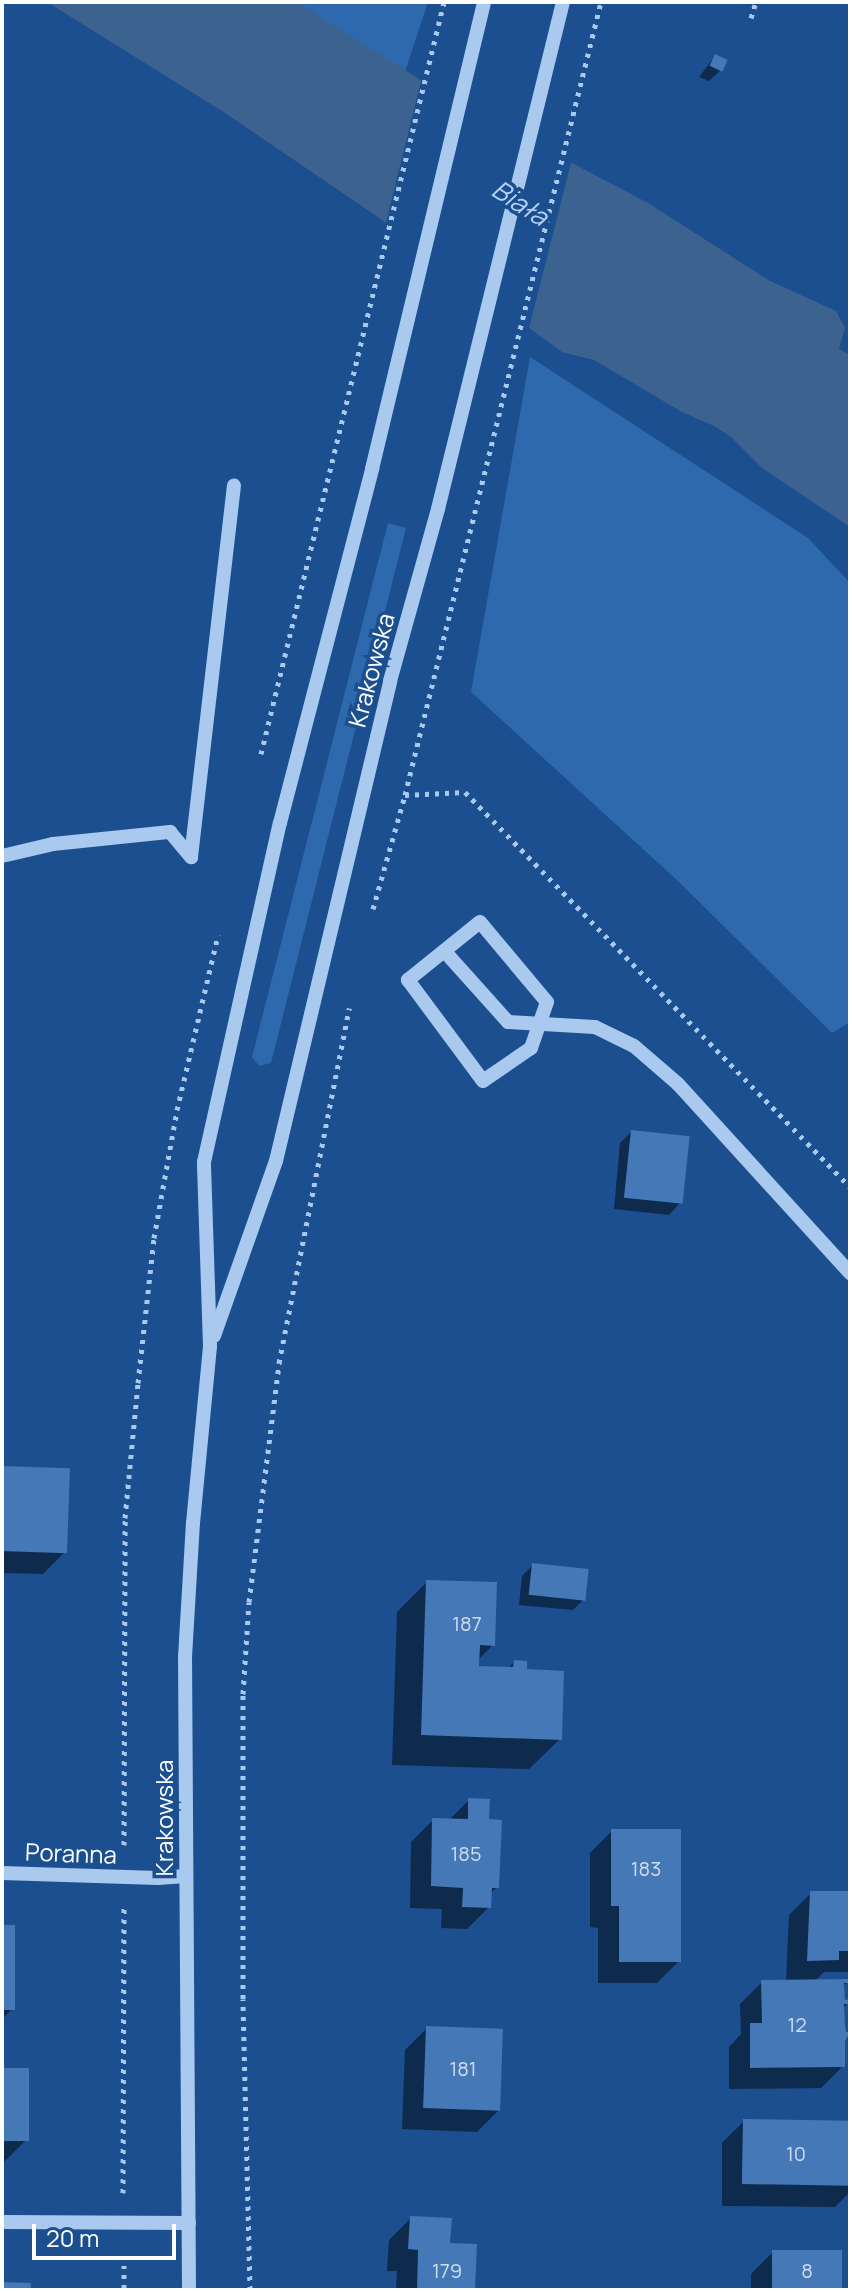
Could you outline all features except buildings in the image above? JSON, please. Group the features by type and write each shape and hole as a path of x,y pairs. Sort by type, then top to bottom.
{"street":[{"name":"Krakowska","path":"189,2290 185,1657 193,1523 210,1346 204,1162 212,1112 280,823 372,469 484,2"},
{"name":"Krakowska","path":"210,1346 276,1161 390,681 438,509 563,2"},
{"path":"2,856 53,844 170,832 191,857 234,485"},
{"path":"480,922 547,1002 539,1024 531,1048 483,1081 408,980 480,922"},
{"path":"447,954 508,1022 595,1027 634,1046 678,1084 850,1273"},
{"name":"Poranna","path":"2,1873 158,1878 186,1876"},
{"path":"2,2222 189,2223"}],"path":[{"path":"335,447 444,2"},
{"path":"370,919 405,795 601,2"},
{"path":"751,18 756,2"},
{"path":"405,795 465,792 850,1187"},
{"path":"250,2290 243,1999 243,1694 249,1602 279,1363 350,1006"}],"shaded area":[{"path":"296,2 428,2 405,72"},
{"path":"530,357 808,538 850,583 850,1022 832,1033 678,881 471,692"},
{"path":"388,523 406,528 271,1063 259,1066 252,1057"}],"water":[{"name":"Biała","path":"47,2 296,2 456,102 648,203 770,281 836,311 845,328 839,349 850,355 850,527 762,468 731,437 714,426 682,412 594,360 562,352 375,215 222,111"}],"pier":[{"path":"422,77 572,159 528,332 385,227"}]}
